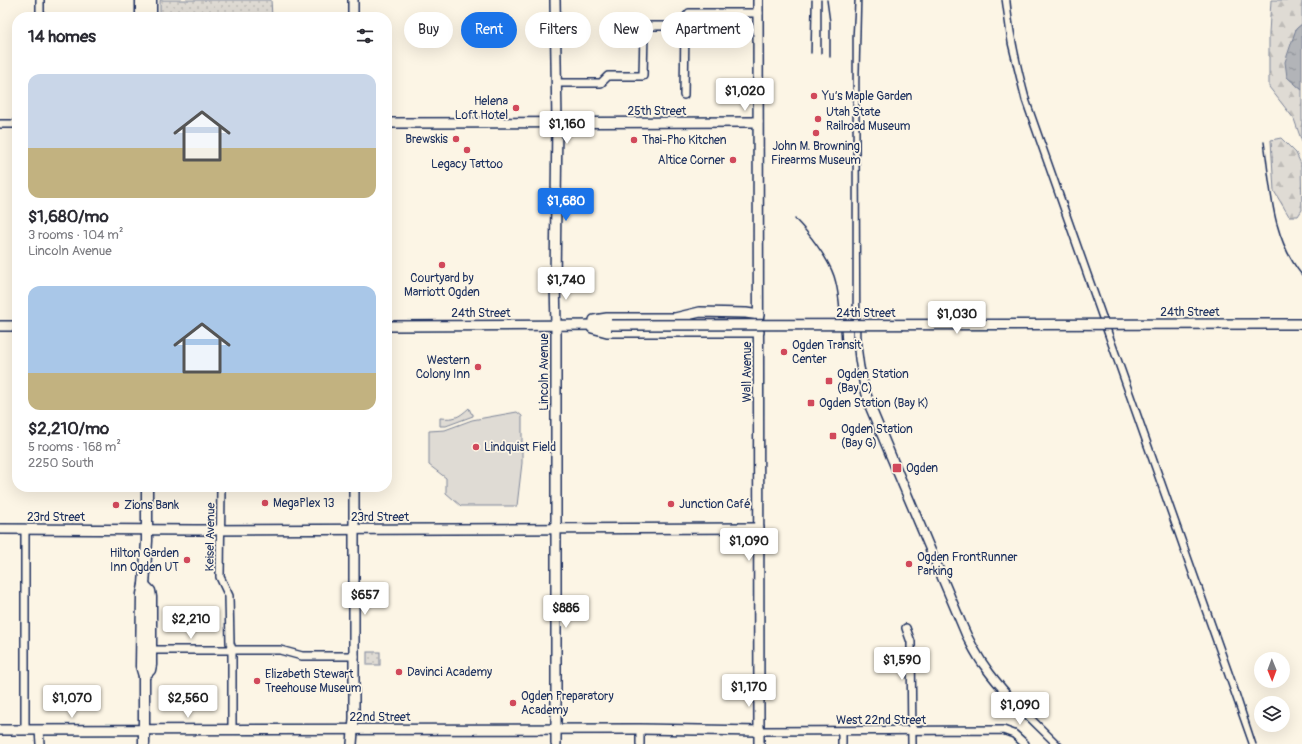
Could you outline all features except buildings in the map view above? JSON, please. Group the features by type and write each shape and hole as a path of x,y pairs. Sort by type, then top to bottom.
{"main road":[{"path":"141,0 141,12"},
{"path":"151,0 151,12"},
{"path":"144,744 144,676 141,666 141,649 142,594 144,586 148,492"},
{"path":"144,586 150,591 152,597 151,668 144,676"}],"street":[{"path":"40,0 40,12"},
{"path":"353,0 353,12"},
{"name":"Lincoln Avenue","path":"555,0 557,123 555,277 556,744"},
{"name":"Wall Avenue","path":"758,0 759,744"},
{"path":"754,14 759,14"},
{"path":"556,83 601,83 608,76 643,76 644,32 650,26 661,26"},
{"path":"684,95 685,48"},
{"name":"25th Street","path":"392,123 758,122"},
{"path":"0,124 12,124"},
{"name":"24th Street","path":"575,324 607,318 675,318 700,312 746,313 759,315"},
{"name":"24th Street","path":"575,324 607,332 759,332"},
{"name":"24th Street","path":"392,326 575,324 1302,324"},
{"path":"0,326 12,326"},
{"name":"Keisel Avenue","path":"221,492 220,577 229,596 230,643 232,649 232,730"},
{"path":"352,744 354,730 354,492"},
{"name":"23rd Street","path":"0,529 759,528"},
{"path":"25,529 25,730"},
{"path":"906,628 911,642 912,744"},
{"path":"151,650 280,650 306,656 354,656"},
{"path":"640,729 640,744"},
{"name":"22nd Street","path":"0,730 640,729 759,731"},
{"path":"40,730 40,744"},
{"name":"West 22nd Street","path":"759,731 1003,730 1014,734 1025,744"},
{"path":"842,731 842,744"}],"green space":[{"path":"160,0 271,0 272,12 160,12"},
{"path":"1271,0 1302,0 1302,24 1296,29 1287,77 1302,90 1302,142 1294,119 1269,87 1269,33"},
{"path":"1281,138 1296,153 1301,164 1302,210 1298,216 1289,216 1274,191 1271,140"},
{"path":"469,408 473,416 446,426 440,426 440,418 456,417"},
{"name":"Lindquist Field","path":"517,412 522,416 522,463 517,506 461,506 446,493 446,478 429,465 429,431 445,430 472,420"},
{"path":"367,652 380,652 380,665 367,665"}],"water":[{"path":"1302,24 1302,90 1287,77 1285,62 1296,29"}],"railway":[{"path":"811,53 812,0"},
{"path":"821,0 821,53"},
{"path":"827,0 830,22 830,57"},
{"path":"855,0 853,36 853,343 861,393 866,410 962,637 978,665 997,689 1051,744"},
{"path":"861,0 859,81 860,336 864,366 869,387 875,405 966,622 981,653 1009,690 1062,744"},
{"path":"1002,0 1008,44 1022,101 1249,744"},
{"path":"1010,0 1013,26 1030,101 1235,680 1256,744"},
{"path":"1264,142 1271,194 1278,228 1284,245 1302,275"},
{"path":"795,219 817,246 827,261 834,276 839,302 842,347"}],"place":[{"name":"Yu’s Maple Garden","path":"814,96"},
{"name":"Helena Loft Hotel","path":"516,108"},
{"name":"Utah State Railroad Museum","path":"818,119"},
{"name":"John M. Browning Firearms Museum","path":"816,133"},
{"name":"Brewskis","path":"456,139"},
{"name":"Thai-Pho Kitchen","path":"634,140"},
{"name":"Legacy Tattoo","path":"467,150"},
{"name":"Altice Corner","path":"733,160"},
{"name":"Courtyard by Marriott Ogden","path":"442,265"},
{"name":"Ogden Transit Center","path":"784,352"},
{"name":"Western Colony Inn","path":"478,367"},
{"name":"Ogden Station (Bay C)","path":"829,381"},
{"name":"Ogden Station (Bay K)","path":"811,403"},
{"name":"Ogden Station (Bay G)","path":"833,436"},
{"name":"Lindquist Field","path":"476,447"},
{"name":"Ogden","path":"897,468"},
{"name":"MegaPlex 13","path":"265,503"},
{"name":"Junction Café","path":"671,504"},
{"name":"Zions Bank","path":"116,505"},
{"name":"Hilton Garden Inn Ogden UT","path":"187,560"},
{"name":"Ogden FrontRunner Parking","path":"909,564"},
{"name":"Davinci Academy","path":"399,672"},
{"name":"Elizabeth Stewart Treehouse Museum","path":"257,681"},
{"name":"Ogden Preparatory Academy","path":"513,703"}]}
